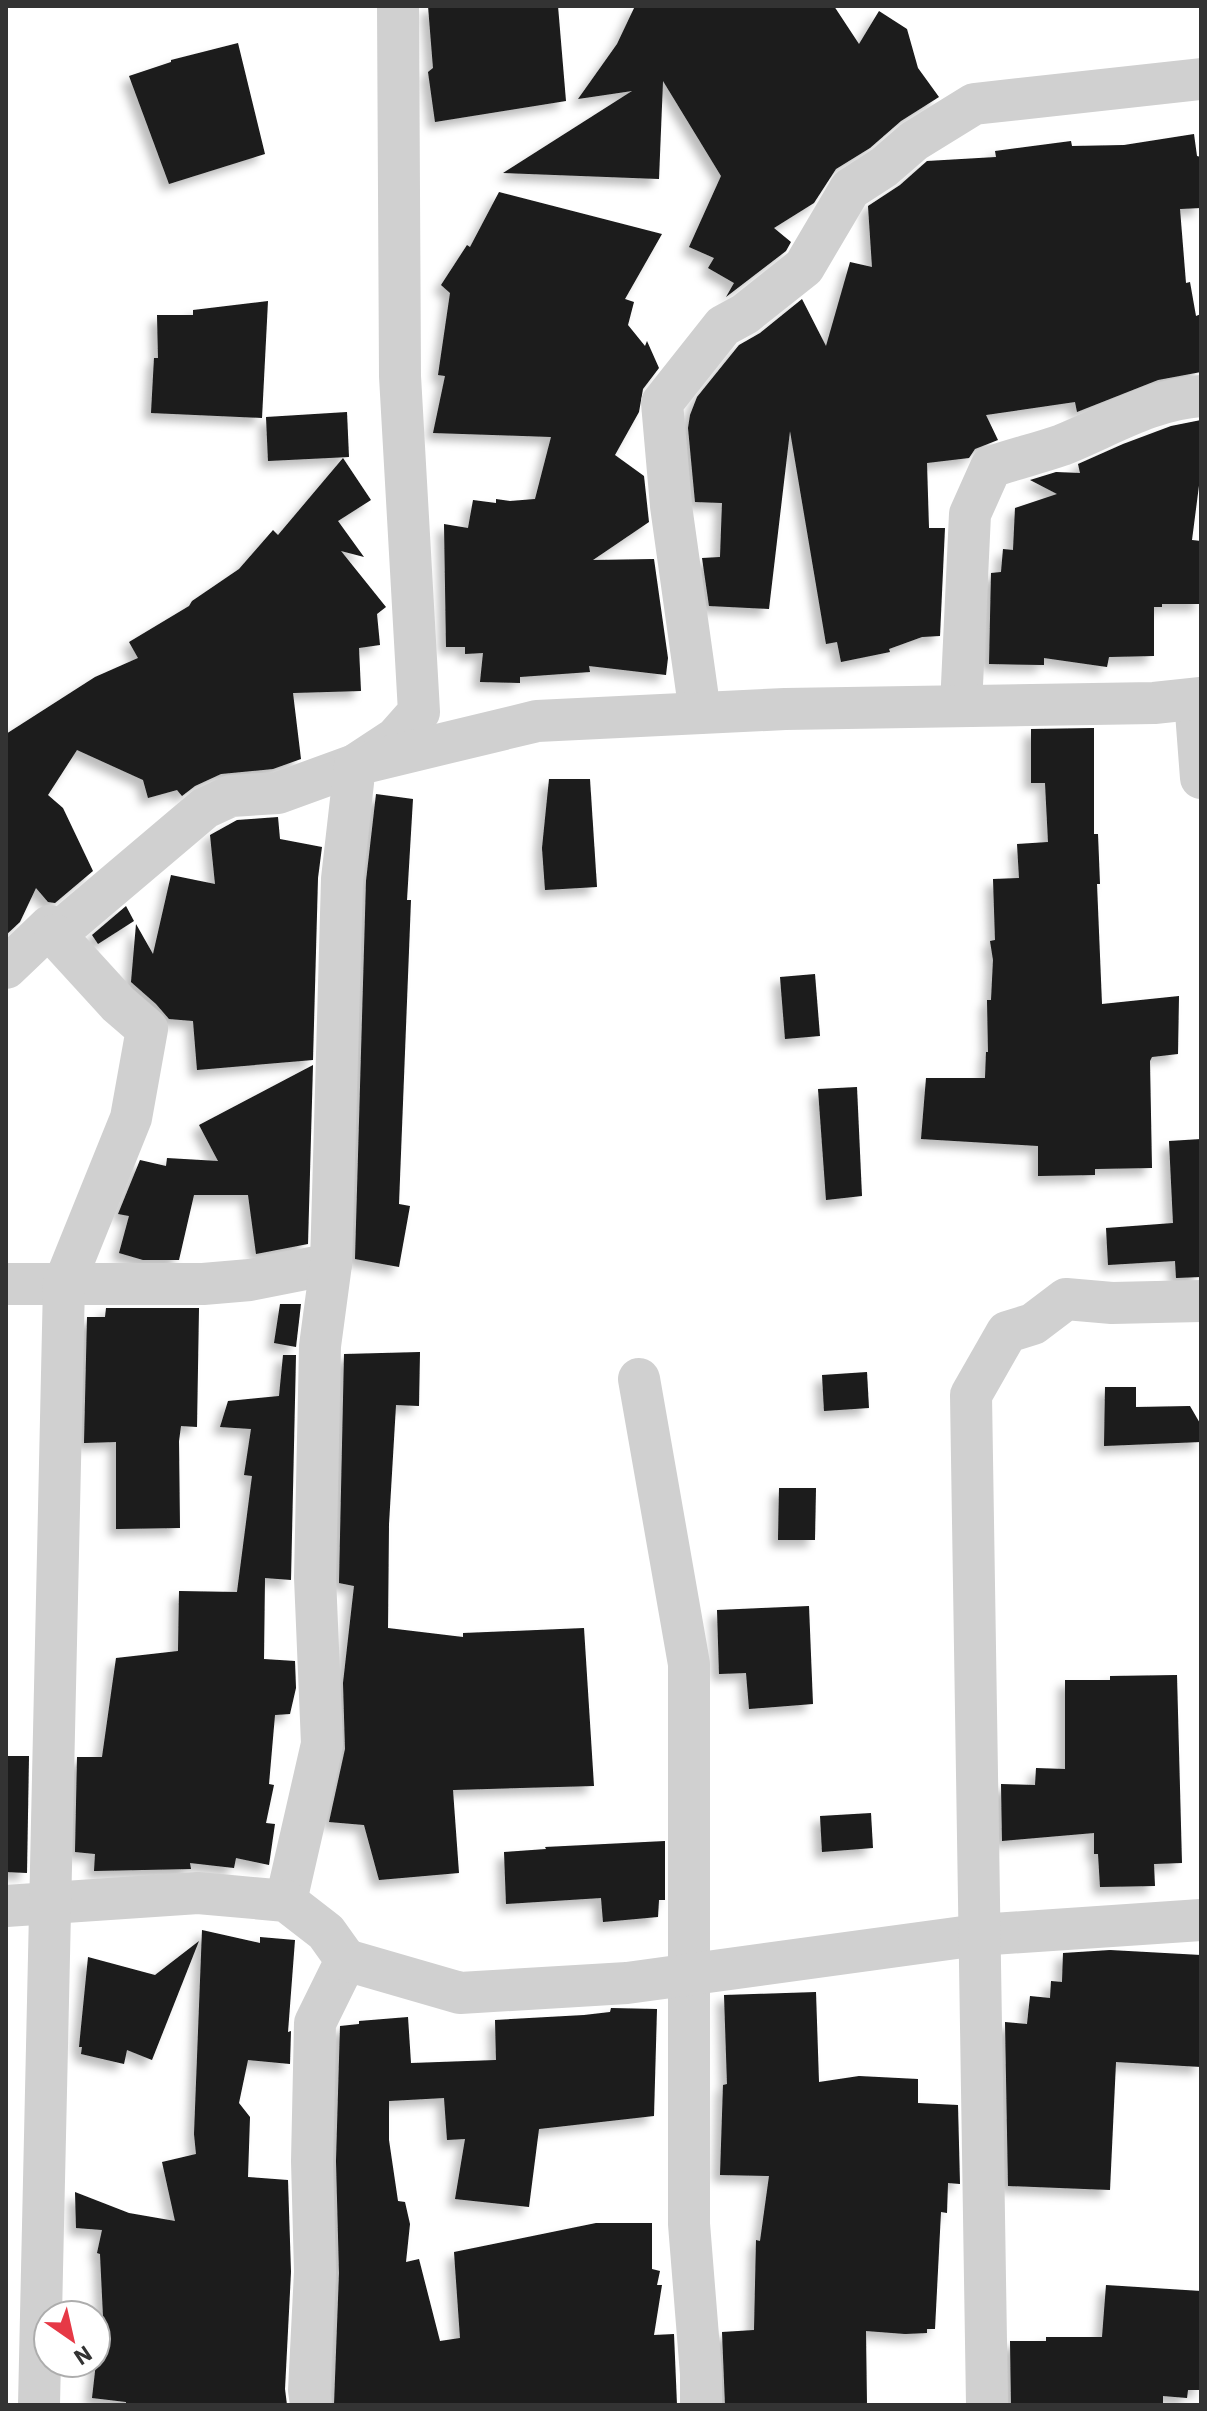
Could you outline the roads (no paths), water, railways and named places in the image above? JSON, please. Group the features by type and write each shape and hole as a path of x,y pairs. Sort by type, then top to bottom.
{"street":[{"path":"355,765 396,738 419,712 400,376 398,6"},
{"path":"700,713 671,506 662,403 723,326 745,314 804,267 850,189 884,167 914,141 974,104 1201,79"},
{"path":"961,706 970,514 991,467 1062,445 1120,418 1188,397 1201,396"},
{"path":"55,935 205,808 231,796 278,793 355,765 537,721 700,713 1154,703 1198,699 1201,778"},
{"path":"286,1901 322,1744 315,1577 320,1346 331,1264 342,879 355,765"},
{"path":"6,968 50,926 118,1004 147,1029 131,1118 64,1284 39,2405"},
{"path":"6,1284 203,1284 250,1280 331,1264"},
{"path":"987,2405 971,1395 1007,1332 1033,1324 1066,1299 1112,1303 1201,1301"},
{"path":"639,1379 689,1664 689,2224 701,2405"},
{"path":"6,1906 198,1893 286,1901 326,1932 346,1960 460,1993 627,1983 978,1935 1201,1920"},
{"path":"311,2405 309,2390 315,2272 312,2161 315,2023 346,1960"}]}
